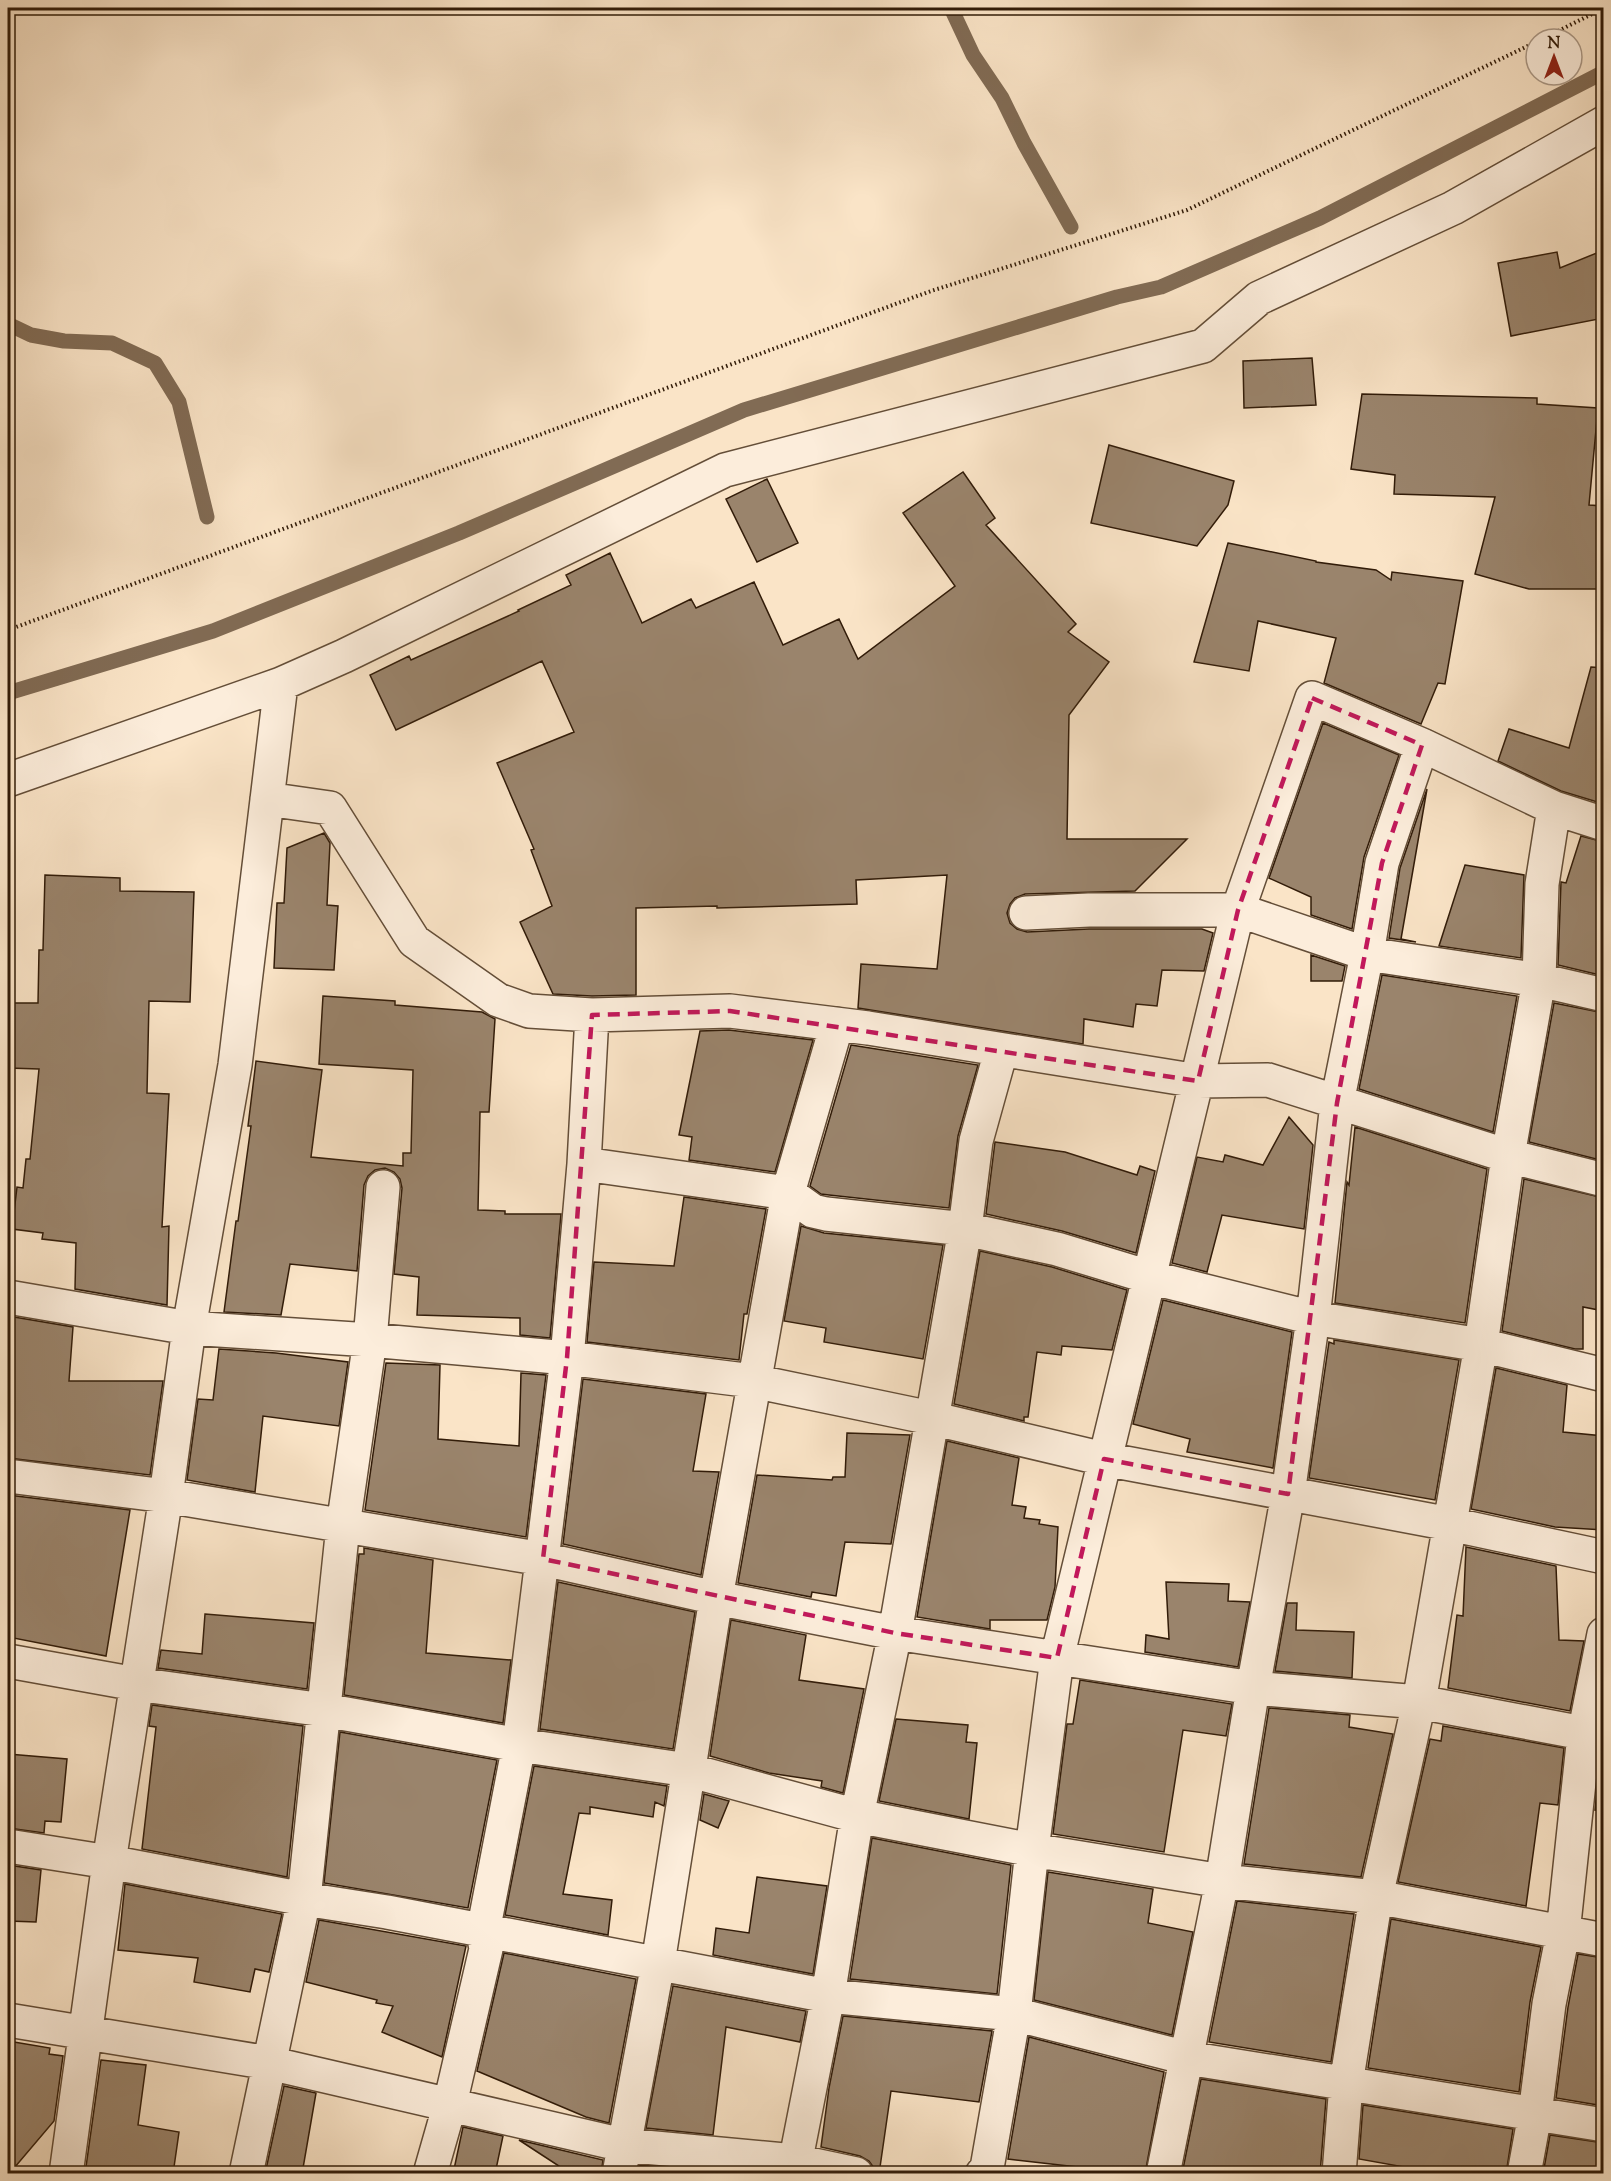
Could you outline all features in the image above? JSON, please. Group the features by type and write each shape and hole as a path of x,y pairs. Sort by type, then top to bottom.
{"street":[{"path":"8,780 281,684 344,656 726,470 1203,346 1259,298 1453,208 1604,123"},
{"path":"66,2174 189,1328 235,1065 281,684"},
{"path":"982,2174 987,2168 1014,2014 1057,1658 1238,910 1312,698 1422,745 1554,808 1604,824"},
{"path":"1163,2174 1222,1881 1253,1688 1288,1494 1313,1318 1336,1103 1367,954 1382,863 1422,745"},
{"path":"267,799 330,808 414,941 498,1000 530,1011 592,1014 730,1011 837,1024 1198,1081 1268,1080 1508,1156 1604,1180"},
{"path":"1339,2174 1346,2084 1376,1897 1419,1702 1481,1345 1508,1156 1539,980 1542,884 1554,808"},
{"path":"1026,913 1089,910 1238,910 1367,954 1539,980 1604,995"},
{"path":"430,2174 450,2104 486,1949 483,1932 519,1745 567,1359 584,1164 592,1014"},
{"path":"621,2159 658,1963 716,1598 788,1193 837,1024"},
{"path":"794,2167 828,1996 857,1816 895,1633 965,1229 976,1141 1001,1051"},
{"path":"584,1164 788,1193 818,1213 965,1229 1057,1249 1149,1277 1313,1318 1481,1345 1604,1375"},
{"path":"246,2174 304,1899 343,1526 370,1340 383,1187"},
{"path":"8,1297 189,1328 370,1340 567,1359 753,1381 931,1418 1104,1459 1450,1524 1604,1557"},
{"path":"8,1476 166,1496 543,1559 716,1598 895,1633 1253,1688 1419,1702 1594,1736"},
{"path":"1524,2174 1535,2114 1549,2004 1563,1933 1594,1736 1604,1634"},
{"path":"8,1661 136,1684 324,1710 519,1745 688,1770 857,1816 1032,1850 1222,1881 1376,1897 1604,1940"},
{"path":"8,1846 387,1912 828,1996 1014,2014 1187,2058 1604,2125"},
{"path":"8,2020 269,2063 450,2104 621,2159 794,2167 856,2174"}],"path":[{"path":"1566,27 1604,8"},
{"path":"8,630 931,291 1187,210 1524,48"}],"highlighted area":[{"path":"1312,698 1422,745 1382,863 1337,1103 1288,1494 1104,1459 1057,1658 895,1633 543,1559 567,1358 592,1015 730,1011 1198,1081 1238,910"}],"building":[{"path":"1604,250 1604,318 1511,336 1498,263 1557,252 1560,268"},
{"path":"1312,358 1316,405 1244,408 1243,361"},
{"path":"1362,394 1537,398 1537,404 1598,408 1589,505 1604,506 1604,589 1529,589 1475,574 1495,497 1394,494 1395,475 1351,469"},
{"path":"1109,445 1234,481 1228,505 1197,546 1091,523"},
{"path":"963,472 995,518 986,525 1076,624 1068,632 1109,662 1069,715 1067,839 1187,839 1135,891 1025,894 1015,898 1010,904 1007,913 1010,923 1017,929 1027,932 1089,929 1202,929 1213,933 1204,971 1162,970 1157,1006 1136,1004 1133,1027 1084,1019 1083,1044 858,1008 861,964 937,969 947,875 856,880 857,904 636,908 636,995 553,994 520,922 552,906 531,850 534,849 497,763 574,732 542,661 396,730 370,675 409,656 411,660 571,585 566,575 610,553 642,623 691,599 696,608 754,582 783,645 839,619 858,659 955,586 903,513"},
{"path":"767,479 798,543 757,562 726,499"},
{"path":"1228,543 1316,562 1376,570 1391,580 1392,572 1463,581 1445,684 1438,683 1421,724 1324,683 1336,638 1258,621 1249,671 1194,662"},
{"path":"1591,667 1604,668 1604,804 1561,791 1498,761 1509,729 1569,748"},
{"path":"1323,723 1399,755 1364,857 1352,929 1311,915 1311,897 1269,878"},
{"path":"1427,789 1401,939 1416,942 1389,938 1400,868"},
{"path":"324,833 330,843 327,905 338,906 334,970 274,968 277,903 284,903 287,848"},
{"path":"1581,836 1604,842 1604,976 1558,965 1561,882 1566,883"},
{"path":"1465,865 1524,875 1521,958 1439,946"},
{"path":"45,875 120,878 120,891 194,892 190,1002 149,1001 147,1093 169,1094 162,1227 169,1226 167,1305 75,1289 76,1243 42,1239 43,1233 12,1229 17,1187 23,1188 26,1159 30,1159 39,1069 8,1068 8,1003 38,1003 39,950 43,950"},
{"path":"1311,955 1345,966 1342,981 1311,981"},
{"path":"1382,975 1517,996 1493,1132 1359,1089"},
{"path":"323,996 395,1001 395,1005 482,1012 495,1019 489,1112 480,1112 478,1210 505,1211 505,1214 561,1214 550,1338 520,1335 520,1318 417,1315 419,1277 394,1274 402,1188 400,1179 394,1172 385,1168 375,1170 368,1176 364,1185 357,1271 290,1264 281,1315 224,1312 251,1126 248,1126 256,1061 322,1070 311,1157 403,1166 403,1153 411,1153 413,1070 319,1064"},
{"path":"1554,1003 1604,1013 1604,1161 1529,1142"},
{"path":"729,1030 813,1040 775,1172 689,1160 692,1137 679,1135 700,1031"},
{"path":"851,1045 978,1065 958,1136 949,1208 821,1194 810,1186"},
{"path":"1289,1117 1313,1145 1304,1229 1222,1215 1207,1272 1172,1263 1197,1157 1223,1162 1225,1155 1263,1165"},
{"path":"1355,1127 1487,1169 1465,1323 1335,1303"},
{"path":"995,1142 1065,1152 1137,1175 1140,1166 1155,1171 1136,1253 1062,1231 986,1214"},
{"path":"1524,1179 1604,1198 1604,1311 1583,1307 1583,1349 1502,1331"},
{"path":"684,1197 766,1209 747,1314 744,1314 739,1360 587,1342 594,1262 674,1266"},
{"path":"801,1226 824,1233 943,1245 923,1359 824,1342 826,1328 784,1321"},
{"path":"980,1251 1052,1267 1127,1290 1112,1350 1062,1346 1061,1355 1037,1352 1028,1417 1024,1417 1024,1421 954,1404"},
{"path":"1163,1300 1292,1332 1273,1468 1187,1452 1190,1439 1133,1424"},
{"path":"8,1316 73,1327 69,1381 163,1381 150,1475 8,1458"},
{"path":"1334,1340 1459,1360 1435,1500 1309,1478 1329,1342 1334,1344"},
{"path":"219,1349 348,1362 339,1426 263,1416 255,1492 187,1480 198,1399 213,1400"},
{"path":"386,1363 440,1365 438,1439 519,1446 521,1373 546,1375 526,1537 365,1510"},
{"path":"1496,1368 1567,1385 1563,1432 1604,1436 1604,1530 1555,1527 1471,1509"},
{"path":"583,1379 706,1394 693,1471 719,1472 701,1575 563,1544"},
{"path":"847,1433 910,1435 891,1544 845,1542 836,1596 812,1592 811,1597 738,1583 757,1475 832,1480 833,1477 845,1477"},
{"path":"947,1441 1019,1458 1012,1505 1026,1507 1024,1518 1040,1520 1039,1524 1058,1527 1055,1587 1047,1620 990,1620 990,1629 917,1617"},
{"path":"8,1495 130,1510 106,1656 8,1637"},
{"path":"1466,1547 1556,1566 1559,1640 1584,1641 1570,1711 1448,1688 1457,1615 1463,1616"},
{"path":"364,1548 433,1560 426,1653 511,1660 503,1723 344,1695 359,1554 364,1554"},
{"path":"558,1582 695,1612 673,1749 540,1729"},
{"path":"1166,1582 1229,1584 1228,1601 1250,1602 1238,1667 1145,1652 1146,1635 1169,1639"},
{"path":"1287,1603 1297,1603 1296,1630 1354,1632 1352,1678 1275,1671"},
{"path":"205,1614 314,1623 307,1689 158,1668 161,1650 202,1654"},
{"path":"731,1620 806,1635 799,1680 864,1689 843,1793 821,1787 822,1781 769,1773 710,1756"},
{"path":"1080,1680 1232,1704 1226,1736 1183,1730 1164,1852 1053,1834 1067,1724 1073,1724"},
{"path":"152,1705 303,1726 287,1877 142,1849 156,1727 149,1726"},
{"path":"1269,1708 1350,1715 1349,1727 1393,1734 1361,1877 1244,1864"},
{"path":"896,1719 968,1725 966,1742 977,1743 969,1819 879,1801"},
{"path":"1443,1726 1564,1748 1558,1805 1540,1803 1526,1906 1398,1882 1430,1739 1441,1741"},
{"path":"340,1732 497,1760 468,1908 324,1883"},
{"path":"8,1754 67,1759 61,1822 45,1821 44,1833 8,1828"},
{"path":"1601,1755 1604,1755 1604,1811 1595,1810"},
{"path":"534,1766 667,1786 664,1806 655,1802 653,1817 590,1807 590,1814 579,1813 563,1894 612,1900 608,1935 505,1915"},
{"path":"704,1794 729,1801 718,1828 700,1820"},
{"path":"872,1838 1011,1865 997,1994 850,1979"},
{"path":"8,1865 41,1870 36,1922 8,1921"},
{"path":"1048,1872 1153,1889 1148,1923 1193,1932 1172,2035 1034,2000"},
{"path":"757,1877 827,1886 813,1974 713,1955 716,1928 749,1933"},
{"path":"125,1884 282,1914 269,1972 255,1969 250,1992 194,1982 198,1958 118,1950"},
{"path":"1237,1901 1354,1914 1331,2062 1209,2042"},
{"path":"1391,1919 1541,1947 1530,2002 1519,2092 1368,2068"},
{"path":"319,1920 466,1946 442,2057 382,2032 393,2006 306,1982"},
{"path":"504,1953 636,1979 609,2123 586,2117 477,2071"},
{"path":"1578,1954 1604,1958 1604,2106 1556,2098 1568,2007"},
{"path":"673,1986 806,2011 800,2042 726,2027 713,2135 646,2128"},
{"path":"843,2016 992,2031 979,2102 891,2091 879,2174 874,2174 874,2168 869,2161 860,2156 821,2147 829,2088"},
{"path":"1029,2037 1164,2072 1145,2174 1111,2174 1112,2171 1008,2159"},
{"path":"8,2041 50,2048 49,2054 63,2056 54,2121 9,2174 8,2174"},
{"path":"101,2060 146,2065 138,2125 179,2132 173,2174 85,2174"},
{"path":"1201,2079 1326,2099 1320,2174 1182,2174"},
{"path":"284,2086 316,2093 302,2174 265,2174"},
{"path":"1363,2105 1513,2129 1506,2174 1443,2174 1359,2159"},
{"path":"463,2127 503,2136 495,2174 453,2174"},
{"path":"1550,2135 1604,2143 1604,2174 1543,2174"},
{"path":"519,2140 603,2160 601,2174 571,2174"},
{"path":"640,2165 708,2172 708,2174 638,2174"}],"waterway":[{"path":"951,8 973,55 1002,98 1024,143 1071,227"},
{"path":"8,693 213,631 459,533 744,410 1117,297 1161,287 1320,218 1604,72"},
{"path":"8,324 31,335 64,341 112,343 155,363 179,402 207,517"}]}
